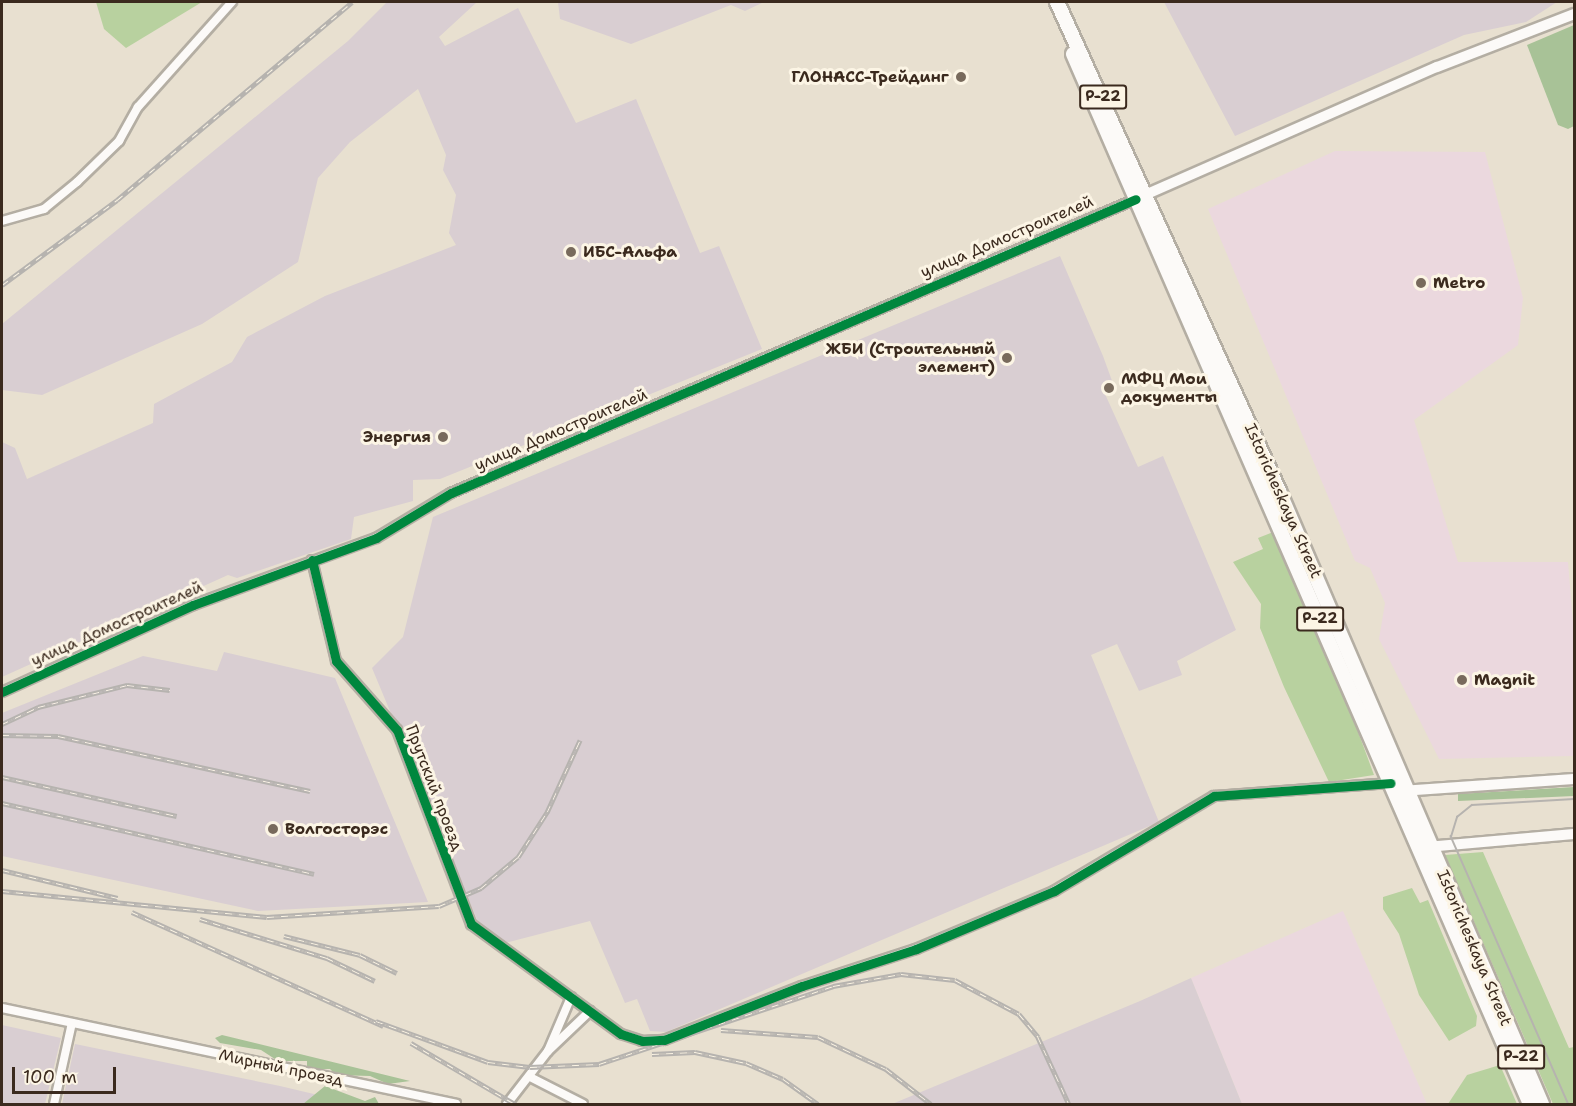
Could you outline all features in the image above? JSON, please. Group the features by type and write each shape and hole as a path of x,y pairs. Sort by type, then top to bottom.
{"highway":[{"name":"Istoricheskaya Street","path":"1047,2 1141,196"},
{"name":"Istoricheskaya Street","path":"1057,2 1397,789 1542,1104"},
{"name":"Istoricheskaya Street","path":"1424,847 1530,1104"}],"main road":[{"path":"1141,196 1437,67 1575,14"},
{"path":"1397,789 1575,779"},
{"path":"1424,847 1575,834"}],"street":[{"path":"2,221 44,209 77,182 119,141 138,107 232,2"},
{"name":"улица Домостроителей","path":"2,692 193,605 376,538 452,493 1141,196"},
{"name":"Прутский проезд","path":"312,560 336,661 397,730 471,924 621,1034 664,1040 802,986 916,949 1054,891 1214,796 1397,789"},
{"path":"507,1104 532,1078 548,1051 571,997"},
{"name":"Мирный проезд","path":"2,1008 456,1104"},
{"path":"548,1051 590,1011"},
{"path":"54,1104 72,1023"},
{"path":"532,1078 583,1104"}],"shaded area":[{"path":"387,2 477,2 439,37 445,46 518,8 576,123 636,99 700,253 719,246 762,349 440,479 413,480 413,501 354,517 351,539 237,578 228,575 2,677 2,442 15,448 27,479 153,423 154,404 232,362 247,337 325,296 456,245 449,233 456,195 443,170 446,155 418,89 350,142 318,178 298,262 202,324 42,395 2,390 2,324 348,41"},
{"path":"558,2 764,2 745,11 731,5 631,44 560,19"},
{"path":"1164,2 1557,2 1526,22 1464,35 1235,136"},
{"path":"1335,151 1485,152 1523,298 1518,345 1414,420 1458,562 1568,562 1574,635 1574,756 1439,759 1379,639 1385,603 1370,568 1355,561 1208,209"},
{"path":"1060,256 1103,356 1115,389 1105,394 1138,467 1163,456 1236,630 1177,661 1182,675 1139,691 1117,644 1091,655 1159,822 666,1032 650,1031 637,999 625,1003 590,921 505,943 478,922 372,668 403,637 433,517"},
{"path":"224,652 335,678 428,902 258,911 2,856 2,713 143,656 217,671"},
{"path":"1343,911 1427,1104 1242,1104 1191,978"},
{"path":"1191,978 1242,1104 892,1104 1140,1001"},
{"path":"2,1025 61,1038 45,1104 2,1104"},
{"path":"75,1044 280,1086 356,1104 62,1104"}],"green space":[{"path":"96,2 202,2 126,48 104,29"},
{"path":"1574,25 1574,126 1568,129 1558,125 1527,45"},
{"path":"1273,532 1350,710 1374,775 1329,782 1284,687 1260,628 1261,604 1233,562 1263,549 1258,538"},
{"path":"1574,787 1574,796 1458,801 1458,794"},
{"path":"1483,852 1569,1048 1574,1047 1574,1104 1553,1104 1445,855"},
{"path":"1412,888 1420,903 1428,900 1477,1016 1476,1026 1449,1041 1419,995 1399,934 1383,909 1383,897"},
{"path":"222,1035 410,1081 388,1084 370,1076 336,1075 330,1069 307,1069 307,1061 278,1061 261,1050 220,1043 215,1038"},
{"path":"1500,1065 1517,1104 1448,1104 1467,1075"},
{"path":"325,1086 365,1101 375,1097 379,1104 303,1104"}],"tram line":[{"path":"1568,1104 1451,837 1457,817 1472,805 1574,799"}],"railway":[{"path":"2,285 117,200 352,2"},
{"path":"2,724 38,707 127,685 170,690"},
{"path":"2,735 58,736 310,791"},
{"path":"2,891 267,917 439,906 481,888 518,857 547,812 580,740"},
{"path":"2,777 177,816"},
{"path":"2,803 314,874"},
{"path":"2,870 118,898"},
{"path":"132,912 383,1026"},
{"path":"200,919 327,958 375,981"},
{"path":"284,936 360,955 397,973"},
{"path":"376,1021 488,1062 530,1067 599,1064 833,986 901,974 955,980 1019,1014 1038,1037 1069,1104"},
{"path":"721,1030 818,1037 886,1069 931,1104"},
{"path":"411,1043 515,1104"},
{"path":"652,1054 695,1052 746,1063 783,1079 818,1104"}],"cycle path":[{"path":"2,692 193,605 376,538 451,493 1136,199"},
{"path":"312,560 336,661 397,730 471,924 621,1034 642,1041 664,1040 802,986 916,949 1054,891 1214,796 1391,783"}],"place":[{"name":"ГЛОНАСС-Трейдинг","path":"961,77"},
{"name":"ИБС-Альфа","path":"571,252"},
{"name":"Metro","path":"1421,283"},
{"name":"ЖБИ (Строительный элемент)","path":"1007,358"},
{"name":"МФЦ Мои документы","path":"1109,388"},
{"name":"Энергия","path":"443,437"},
{"name":"Magnit","path":"1462,680"},
{"name":"Волгосторэс","path":"273,829"}]}
